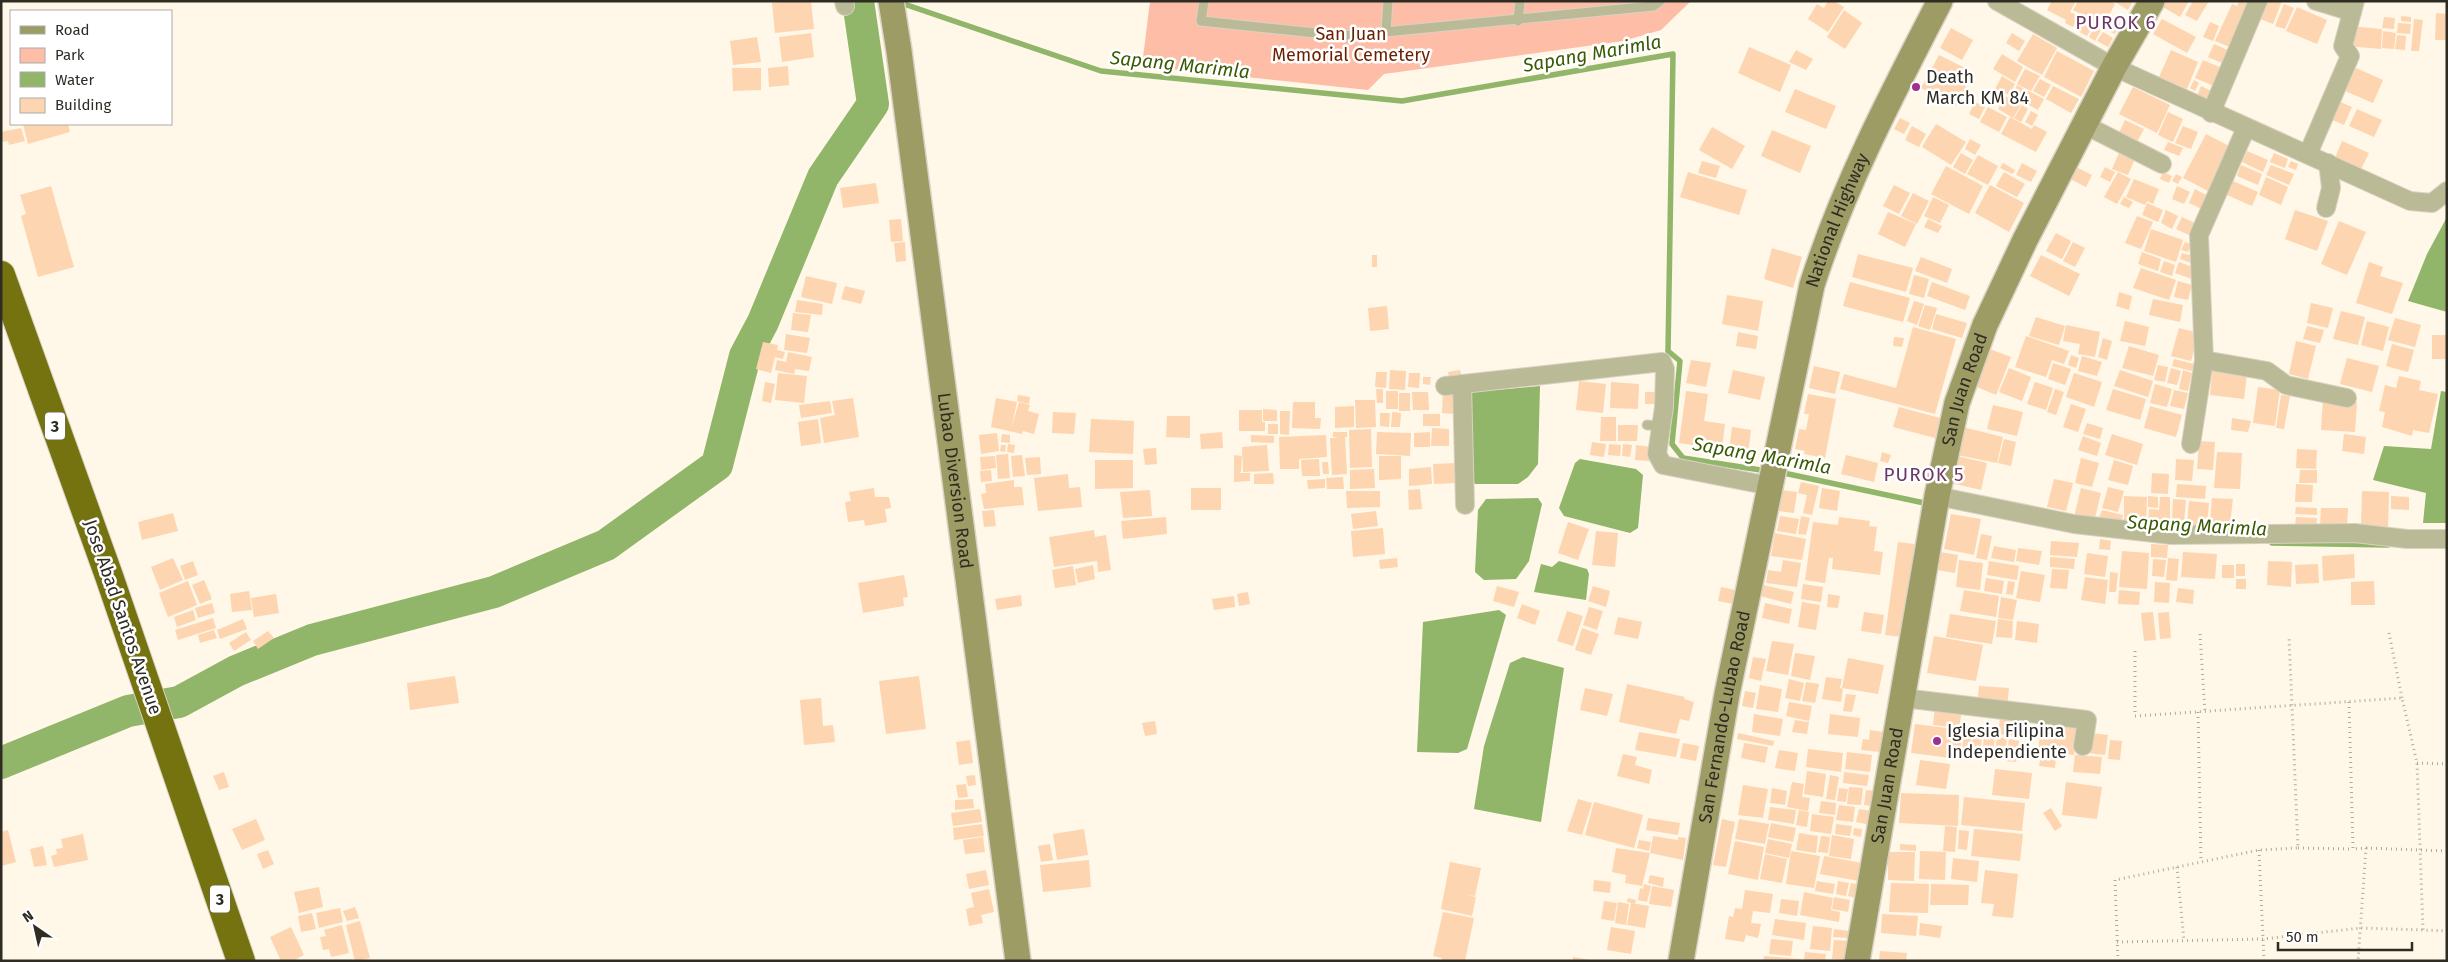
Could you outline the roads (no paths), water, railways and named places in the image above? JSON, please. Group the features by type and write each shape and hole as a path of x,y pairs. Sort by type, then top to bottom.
{"highway":[{"name":"Jose Abad Santos Avenue","path":"1,275 109,576 241,961"}],"street":[{"name":"Lubao Diversion Road","path":"891,1 900,51 1018,961"},
{"name":"National Highway","path":"1772,472 1812,284 1826,241 1878,120 1940,1"},
{"path":"1997,1 2114,67 2211,113 2308,154 2410,201 2432,203 2447,191"},
{"name":"San Juan Road","path":"1857,961 1937,496 1957,403 1986,325 2024,240 2114,67 2152,1"},
{"path":"2211,113 2258,1"},
{"path":"2308,154 2350,56 2343,46 2354,7 2316,1"},
{"path":"2085,125 2162,164"},
{"path":"2191,444 2204,360 2199,234 2246,128"},
{"path":"2326,208 2331,188 2328,163"},
{"path":"2204,360 2267,371 2286,385 2347,398"},
{"path":"1465,505 1453,385 1662,362 1665,369 1655,426 1657,454 1663,465 1772,472"},
{"name":"San Fernando-Lubao Road","path":"1681,961 1727,694 1772,472"},
{"path":"1937,496 2074,524 2163,534 2355,533 2407,539 2447,540"},
{"path":"1903,698 2087,720 2083,746"}],"lane":[{"path":"1204,1 1201,21 1344,36 1518,21 1653,6 1660,1"},
{"path":"1386,32 1388,1"},
{"path":"1518,21 1520,1"}],"water":[{"path":"2447,217 2447,312 2408,301 2427,254"},
{"path":"1540,386 1538,464 1528,477 1518,484 1475,484 1471,478 1468,396 1473,392"},
{"path":"2441,391 2447,392 2447,523 2423,523 2426,493 2373,480 2384,446 2431,449"},
{"path":"1580,459 1636,469 1643,475 1638,528 1630,533 1564,516 1559,508 1575,463"},
{"path":"1538,498 1542,504 1529,561 1516,579 1484,580 1475,572 1478,510 1486,499"},
{"path":"1559,561 1587,569 1589,574 1586,600 1534,592 1541,564 1552,567"},
{"path":"1499,610 1506,615 1467,749 1458,753 1417,752 1423,622"},
{"path":"1523,657 1564,668 1541,822 1474,809 1484,746 1510,663"}],"waterway":[{"path":"1,763 128,711 179,702 236,671 312,640 494,592 606,545 717,465 745,356 763,322 823,177 873,104 858,1"},
{"name":"Sapang Marimla","path":"898,2 1101,71 1402,101 1673,54 1668,351 1680,361 1672,444 1683,458 1767,471"},
{"name":"Sapang Marimla","path":"1779,472 1929,504"},
{"name":"Sapang Marimla","path":"2272,543 2388,545"}],"place":[{"name":"Death March KM 84","path":"1916,87"},
{"name":"Iglesia Filipina Independiente","path":"1937,741"}],"district":[{"name":"PUROK 6","path":"2116,22"},
{"name":"PUROK 5","path":"1924,474"}],"park label":[{"name":"San Juan Memorial Cemetery","path":"1351,44"}]}
